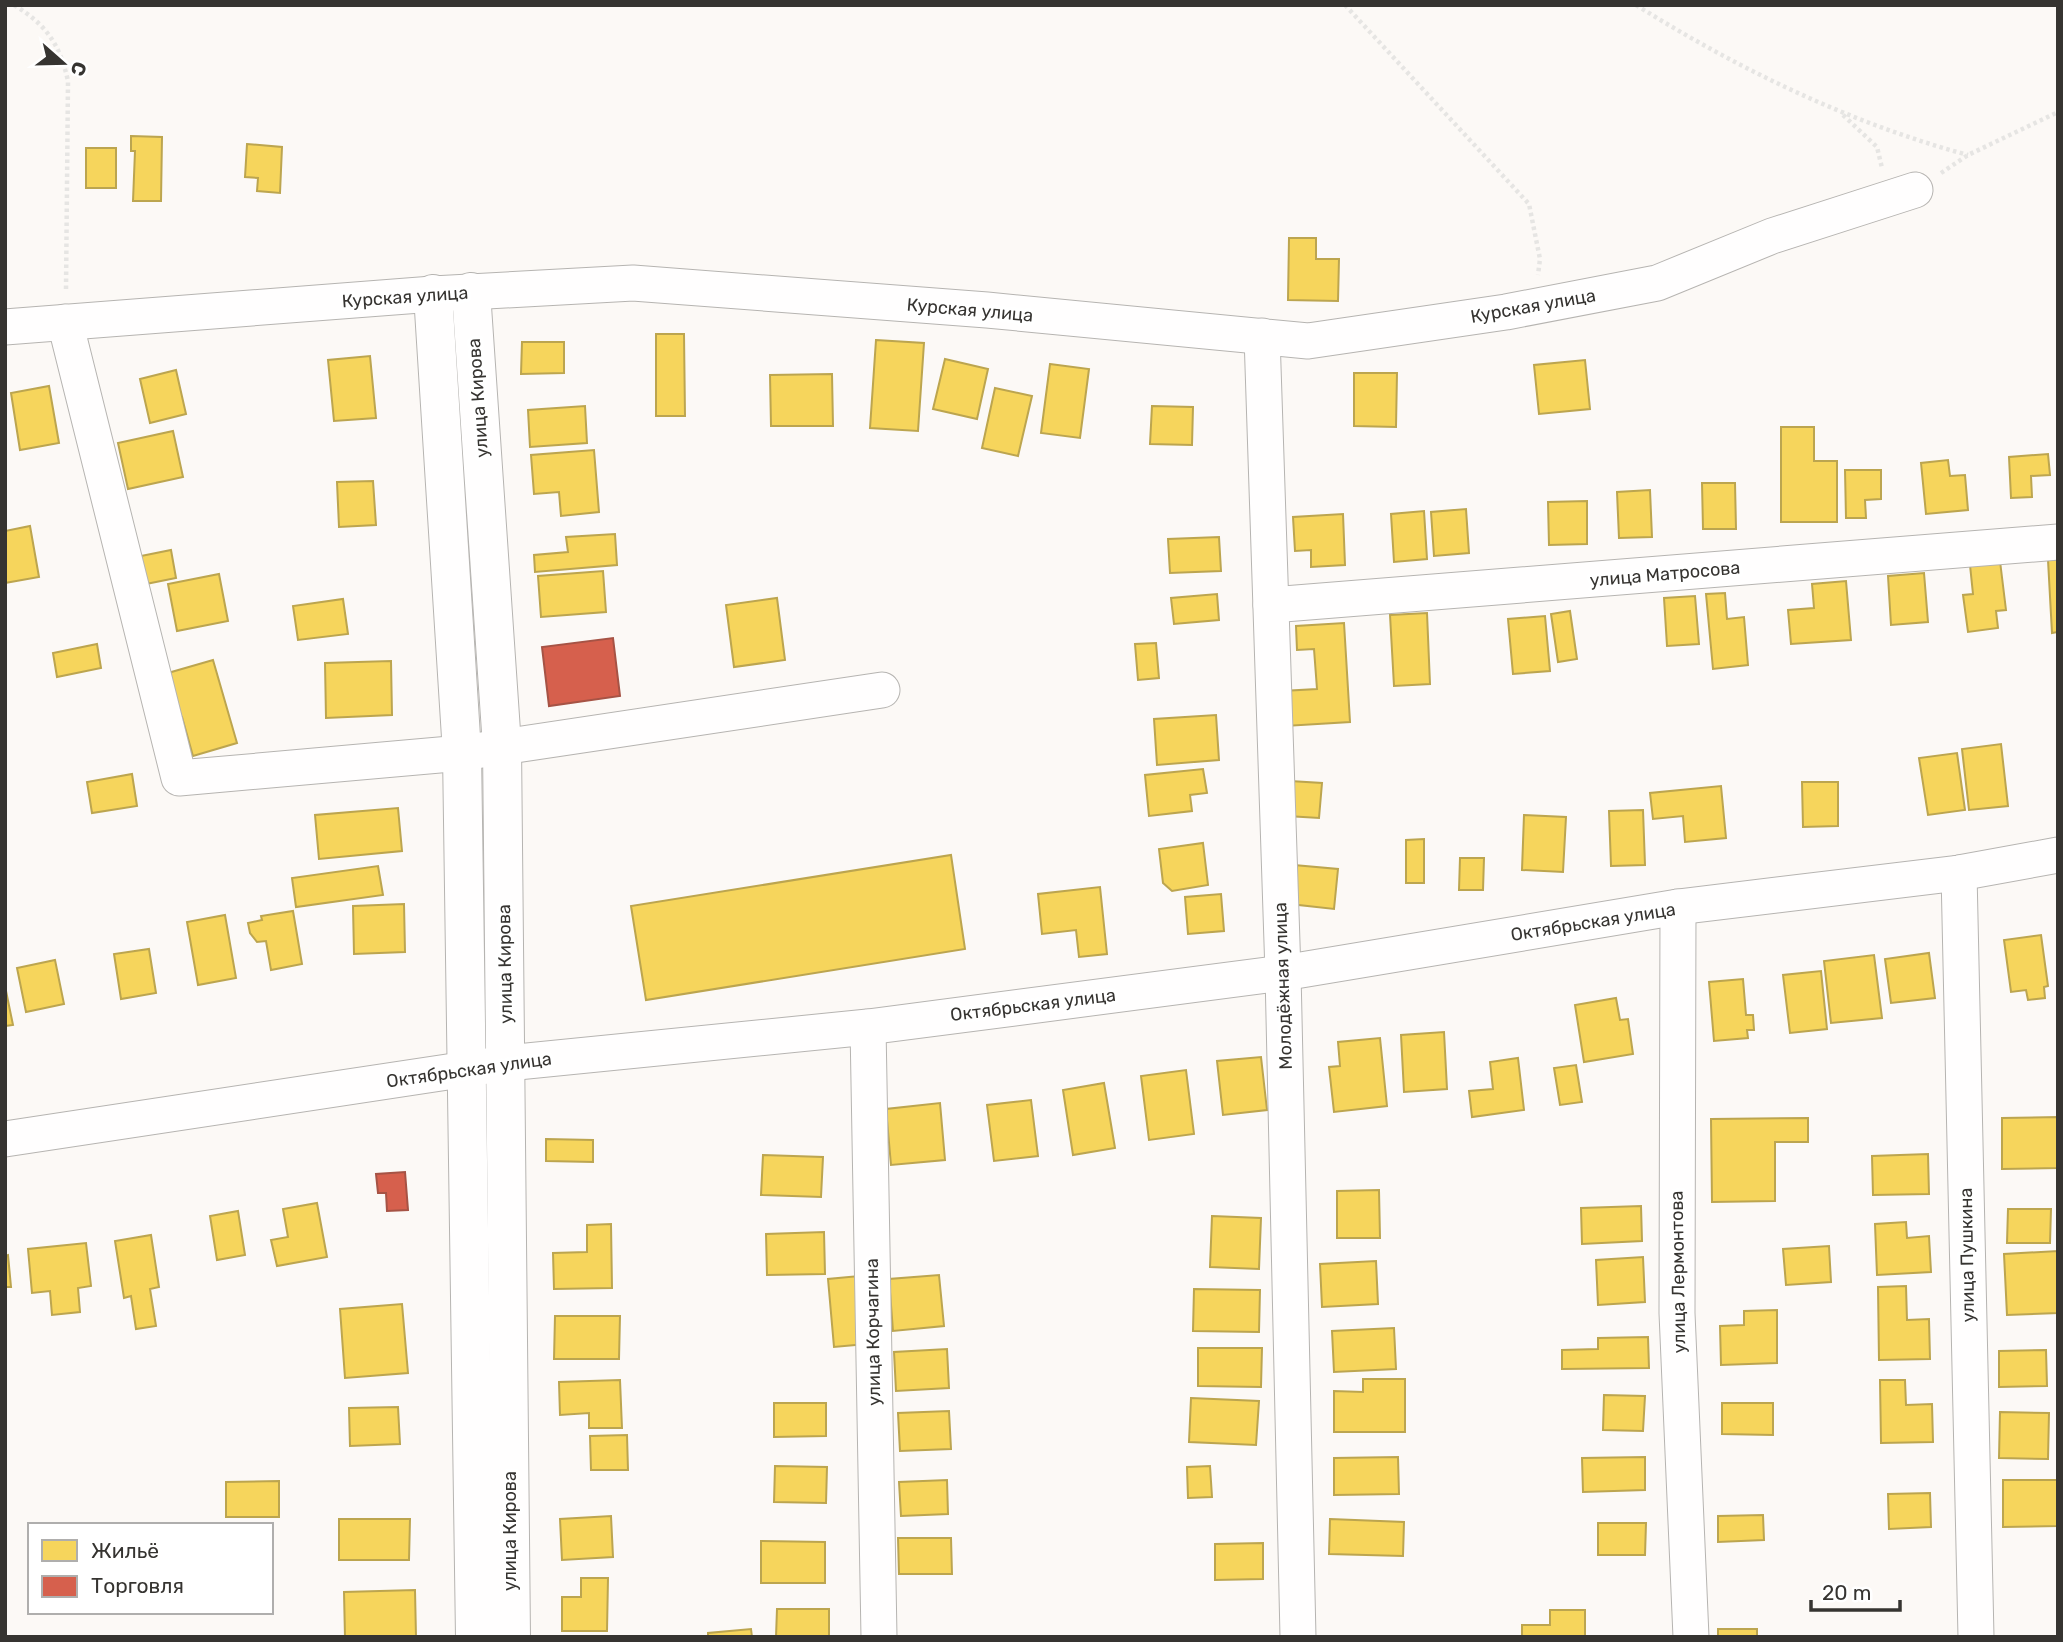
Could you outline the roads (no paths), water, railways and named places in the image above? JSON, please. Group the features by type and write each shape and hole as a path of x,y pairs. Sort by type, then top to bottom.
{"street":[{"name":"Курская улица","path":"5,327 433,294 633,283 987,310 1308,341 1533,307 1657,283 1772,236 1915,190"},
{"name":"улица Кирова","path":"471,292 502,746 511,1637"},
{"name":"улица Кирова","path":"433,294 463,753 475,1637"},
{"path":"65,322 179,778 463,753 883,690"},
{"name":"Молодёжная улица","path":"1262,336 1283,973 1298,1637"},
{"name":"улица Матросова","path":"1271,605 2058,542"},
{"name":"Октябрьская улица","path":"5,1139 507,1063 868,1027 1283,973 1678,908 1959,873 2058,855"},
{"name":"улица Пушкина","path":"1959,873 1976,1637"},
{"name":"улица Лермонтова","path":"1678,908 1677,1313 1691,1637"},
{"name":"улица Корчагина","path":"868,1027 879,1637"}]}
